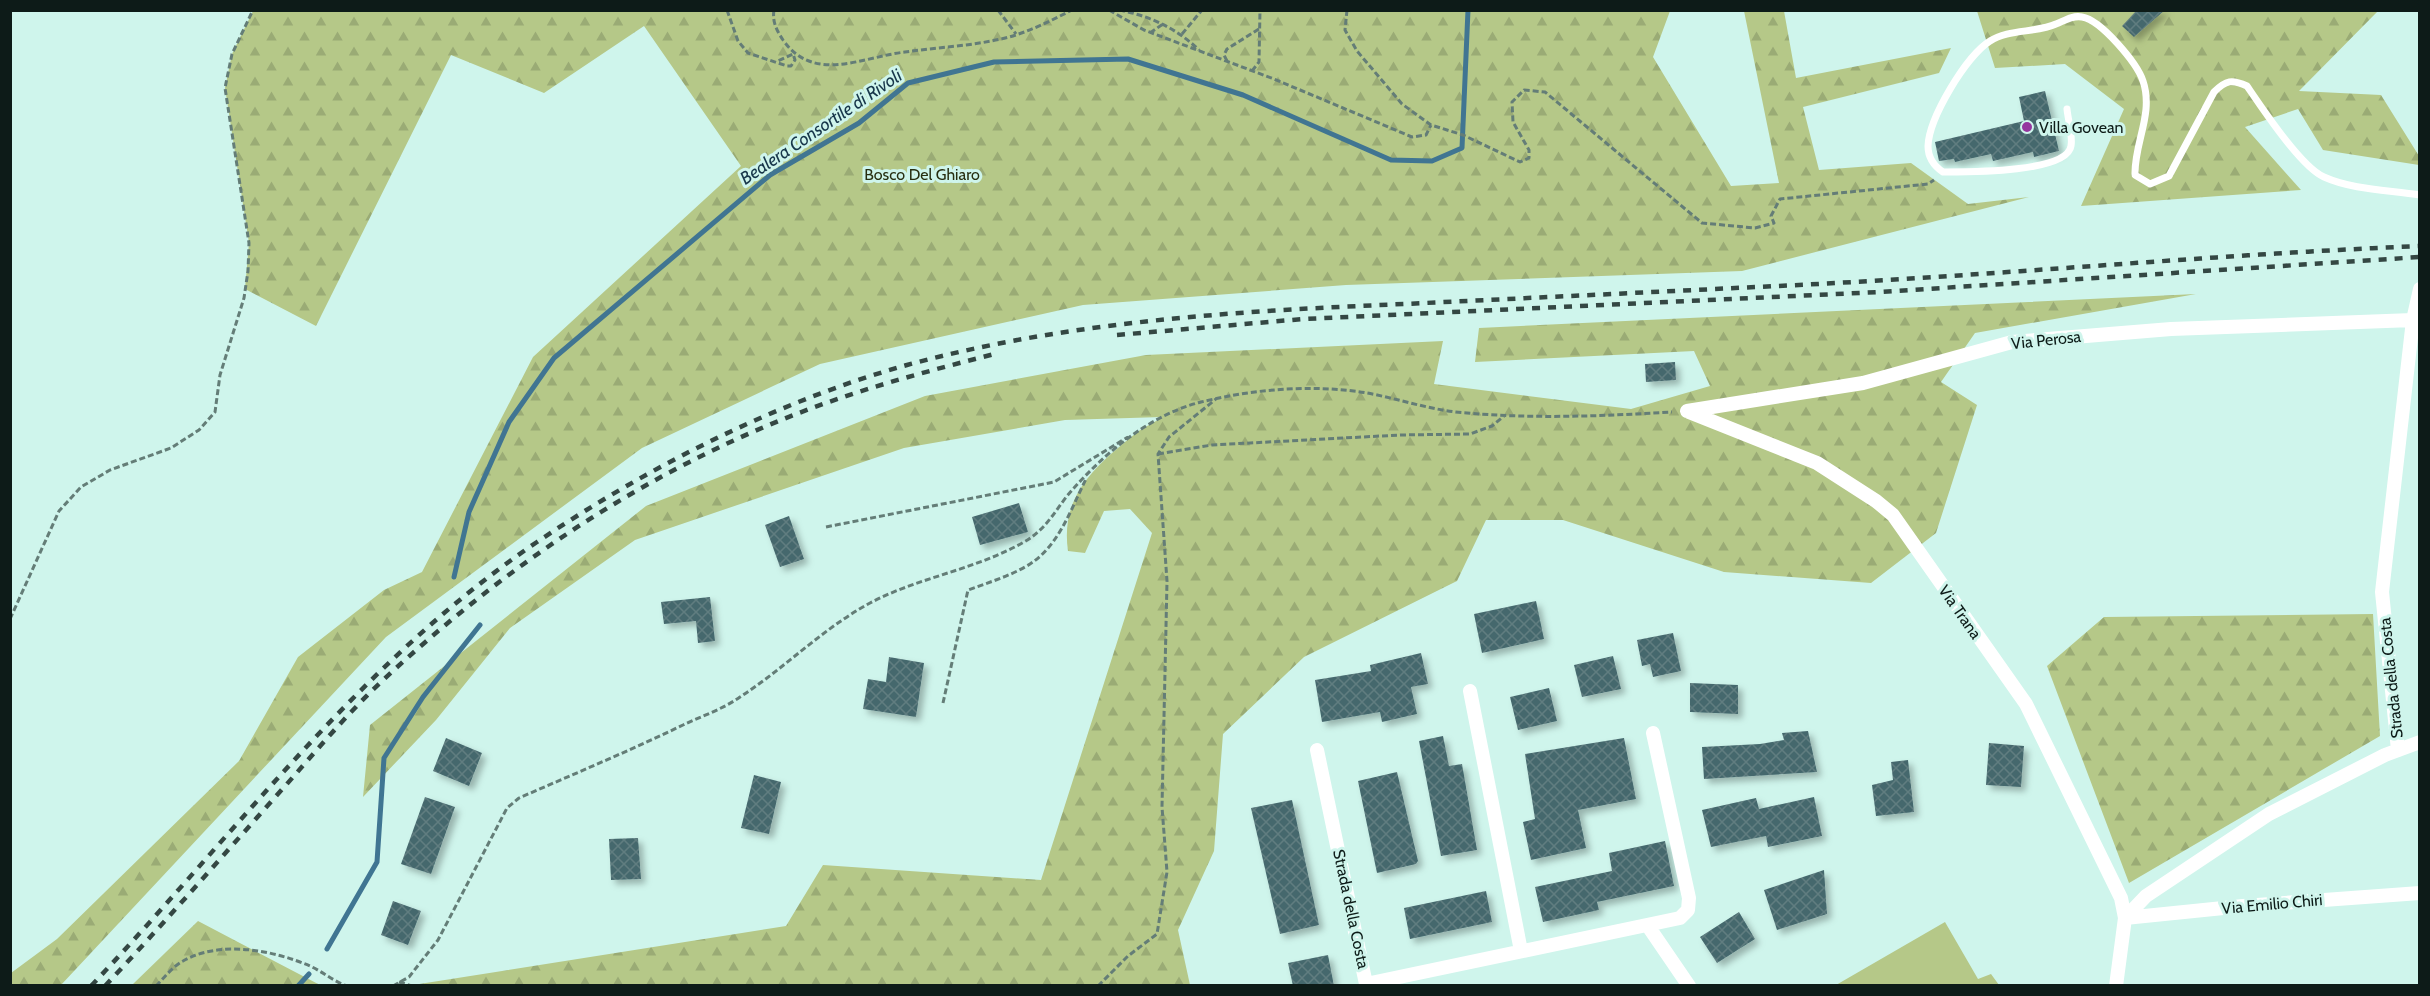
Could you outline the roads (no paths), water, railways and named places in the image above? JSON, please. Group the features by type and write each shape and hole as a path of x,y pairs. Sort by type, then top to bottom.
{"street":[{"name":"Strada della Costa","path":"2125,918 2145,896 2269,814 2398,750 2382,592 2413,320 2420,289"},
{"name":"Via Perosa","path":"1687,411 1863,383 2012,342 2171,329 2413,320"},
{"name":"Via Trana","path":"1687,411 1817,463 1876,501 1893,515 2026,704 2121,898 2125,918"},
{"path":"1470,691 1521,951"},
{"name":"Strada della Costa","path":"1317,750 1366,984 1680,918 1688,910 1689,898 1653,733"},
{"path":"2398,750 2420,742"},
{"name":"Via Emilio Chiri","path":"2125,918 2243,906 2420,893"},
{"path":"2116,986 2125,918"},
{"path":"1648,926 1689,986"}],"lane":[{"path":"2067,109 2071,147 2066,156 2052,163 2009,170 1943,172 1930,158 1928,146 1932,128 1954,82 1977,52 1991,40 2055,25 2080,16 2091,20 2134,61 2143,81 2147,103 2143,135 2134,158 2135,175 2150,184 2169,176 2214,92 2224,82 2234,80 2247,86 2307,165 2322,176 2345,184 2420,195"}],"waterway":[{"name":"Bealera Consortile di Rivoli","path":"454,577 469,512 509,422 554,358 770,175 859,123 908,83 994,62 1128,59 1243,95 1391,160 1432,161 1462,148 1468,10"},
{"name":"Bealera Consortile di Rivoli","path":"327,949 377,862 384,758 423,697 480,625"},
{"path":"298,986 309,974"}],"railway":[{"path":"91,986 302,751 413,640 473,589 579,514 669,463 763,417 859,380 907,365 1029,338 1091,328 1216,315 1858,282 2420,246"},
{"path":"1117,335 1303,319 1880,292 2420,257"},
{"path":"105,986 368,694 430,638 534,557 589,520 646,486 764,427 868,389 998,353"}],"place":[{"name":"Villa Govean","path":"2027,127"}],"park label":[{"name":"Bosco Del Ghiaro","path":"922,174"}]}
